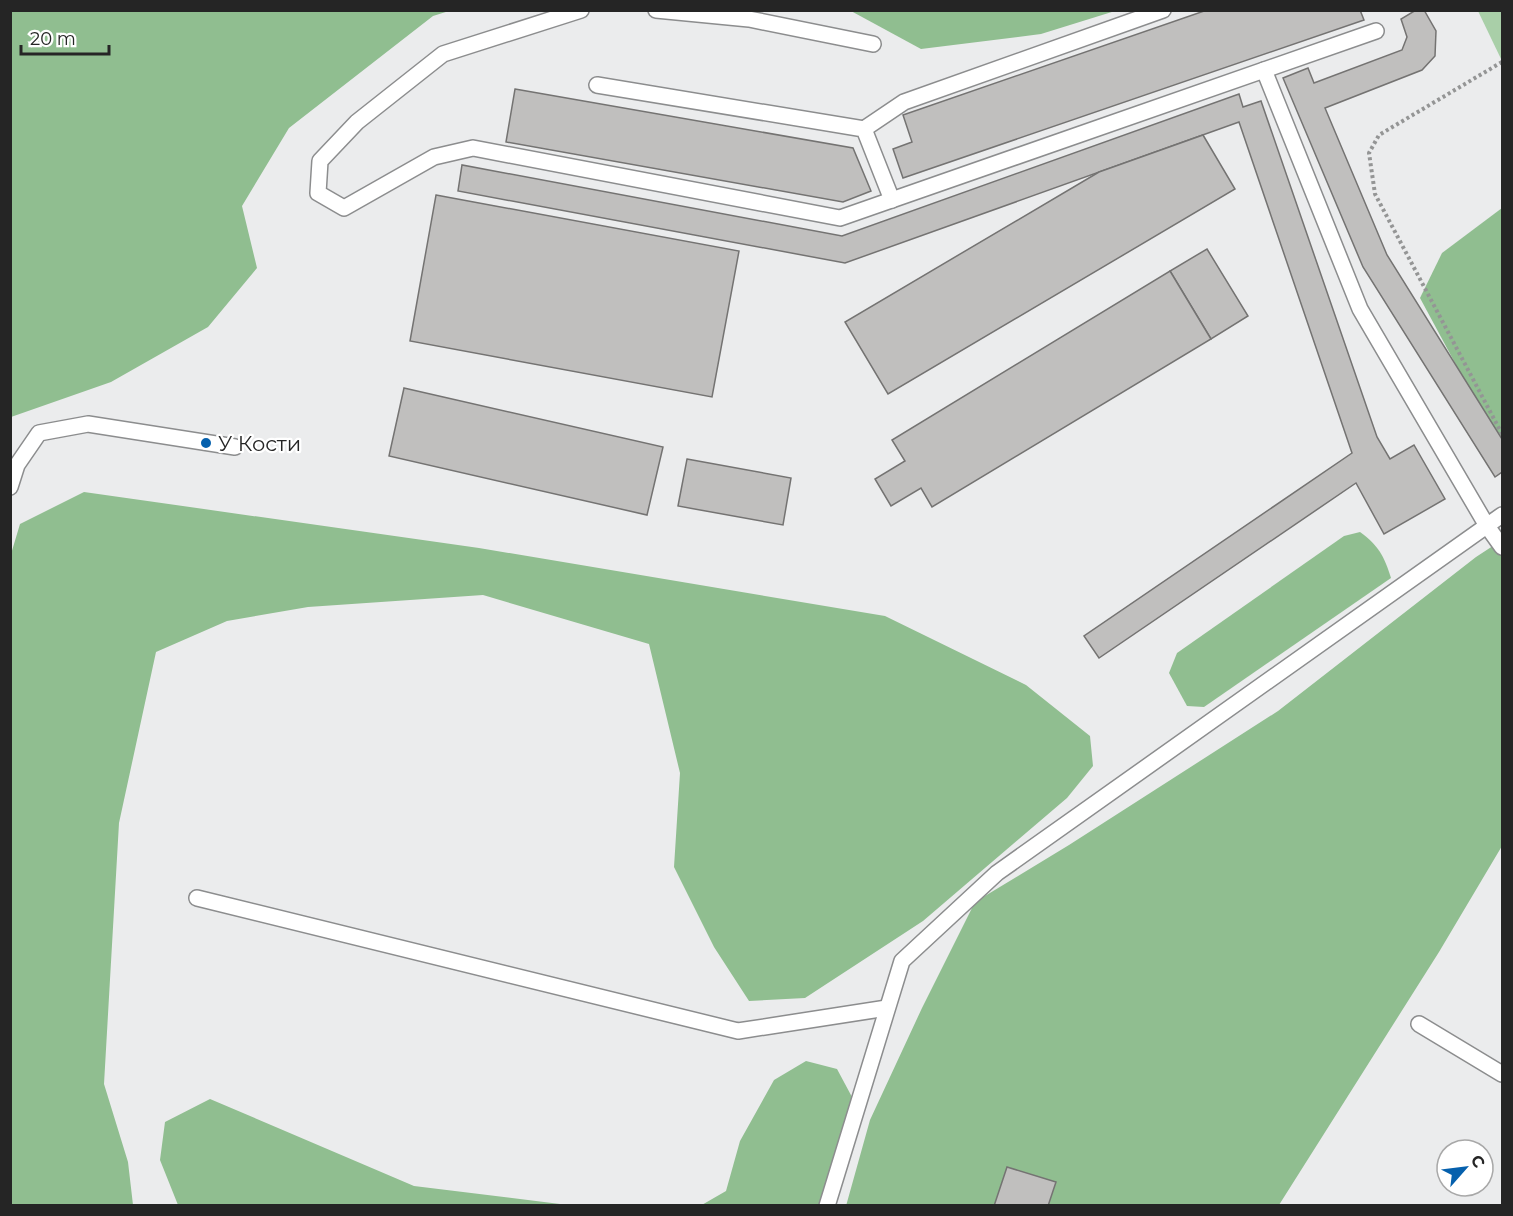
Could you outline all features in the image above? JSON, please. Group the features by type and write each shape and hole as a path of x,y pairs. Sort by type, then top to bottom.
{"lane":[{"path":"581,10 443,54 357,122 320,161 318,193 344,208 434,157 473,148 840,218 1376,31"},
{"path":"656,10 749,19 873,44"},
{"path":"597,85 864,129 904,102 1163,10"},
{"path":"1263,70 1360,309 1487,526 1503,548"},
{"path":"864,129 892,200"},
{"path":"10,487 17,465 39,433 59,429 88,424 235,447"},
{"path":"827,1206 902,961 997,873 1503,515"},
{"path":"197,898 738,1031 887,1008"},
{"path":"1419,1024 1503,1074"}],"path":[{"path":"1503,63 1379,135 1370,153 1375,194 1503,434"}],"green space":[{"path":"10,11 449,11 433,16 289,128 242,206 257,268 208,327 111,382 11,417"},
{"path":"851,11 1115,11 1041,34 921,49"},
{"path":"1478,11 1502,11 1502,61"},
{"path":"1502,208 1502,438 1469,389 1420,298 1442,253"},
{"path":"84,492 479,548 885,616 1026,685 1090,736 1093,766 1067,798 923,921 805,998 749,1001 714,947 674,867 680,773 649,644 483,595 308,607 227,621 156,652 119,823 104,1084 128,1162 133,1205 11,1205 11,554 20,524"},
{"path":"1360,532 1380,552 1391,578 1204,707 1187,706 1169,673 1177,653 1344,536"},
{"path":"1502,540 1502,846 1439,952 1279,1205 846,1206 870,1120 975,902 1069,845 1278,711 1476,557"},
{"path":"806,1061 837,1069 852,1097 835,1183 825,1205 700,1206 726,1191 740,1141 774,1080"},
{"path":"210,1099 414,1186 568,1205 178,1205 160,1160 165,1122"}],"building":[{"path":"1207,10 1360,10 1364,20 903,178 893,149 912,142 903,115"},
{"path":"1416,10 1424,10 1436,31 1435,56 1422,70 1325,108 1387,255 1502,439 1502,472 1495,477 1363,267 1283,78 1308,68 1314,83 1402,50 1407,37 1401,19"},
{"path":"515,89 853,148 871,191 843,202 506,142"},
{"path":"1239,94 1243,107 1261,101 1377,437 1390,459 1414,445 1445,499 1384,534 1356,483 1099,658 1084,636 1352,453 1239,122 845,263 458,191 462,165 842,236"},
{"path":"1203,135 1235,189 888,394 845,322 1099,172"},
{"path":"436,195 739,251 712,397 410,341"},
{"path":"1207,249 1248,316 1211,339 1170,271"},
{"path":"1170,271 1211,339 932,507 921,488 891,506 875,479 905,461 892,440"},
{"path":"404,388 663,447 647,515 389,456"},
{"path":"687,459 791,478 783,525 678,506"},
{"path":"1007,1167 1056,1182 1048,1206 994,1206"}],"place":[{"name":"У Кости","path":"206,443"}]}
